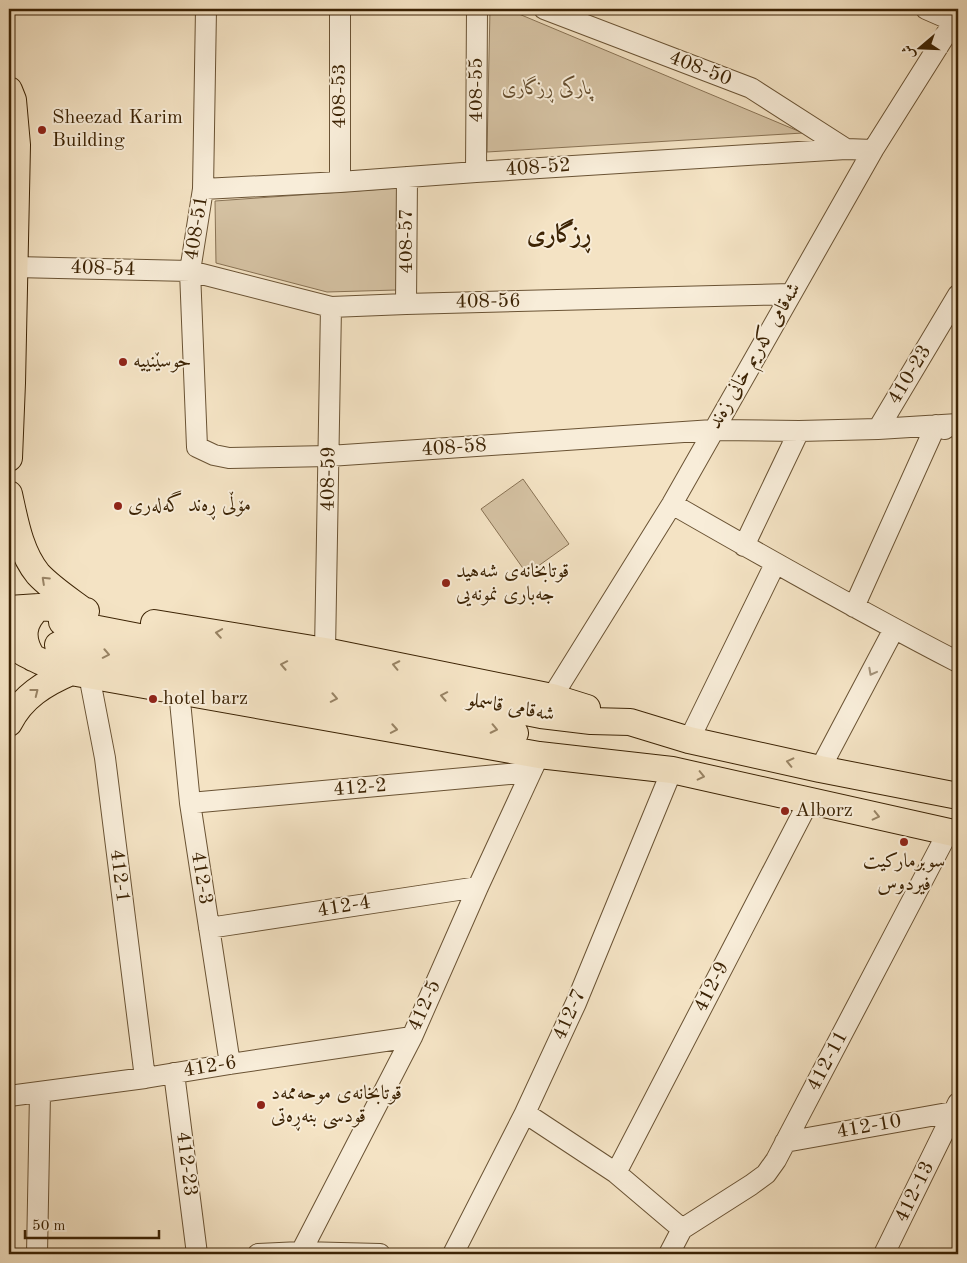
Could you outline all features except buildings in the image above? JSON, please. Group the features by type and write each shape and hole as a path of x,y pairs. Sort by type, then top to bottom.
{"main road":[{"path":"9,90 13,100 17,145 9,458"},
{"path":"9,494 25,553 34,568 47,583 68,626"},
{"path":"33,658 27,650 24,641 24,631 32,613 39,607"},
{"path":"9,609 39,607 68,626 325,651 552,698 630,722"},
{"name":"شەقامی قاسملو","path":"68,626 570,719 630,722 689,740 820,769 958,796"},
{"name":"شەقامی قاسملو","path":"68,626 558,743 618,764"},
{"path":"9,644 53,667 80,673 179,691 535,764 618,764 672,770 953,833"},
{"path":"9,722 21,704 44,685 80,673"}],"street":[{"name":"408-51","path":"197,447 190,272 203,189 206,9"},
{"name":"408-53","path":"340,9 340,182"},
{"name":"408-55","path":"476,172 477,9"},
{"name":"408-50","path":"544,9 751,88 846,149"},
{"path":"926,9 957,20"},
{"name":"شەقامی کەریم خانی زەند","path":"552,698 672,504 873,150 957,20"},
{"name":"408-52","path":"203,189 340,182 846,149 873,150"},
{"name":"408-57","path":"406,304 407,177"},
{"name":"408-54","path":"15,267 190,272"},
{"name":"408-56","path":"190,272 331,307 791,294"},
{"name":"410-23","path":"878,429 958,295"},
{"name":"408-59","path":"325,651 331,307"},
{"name":"408-58","path":"197,447 229,458 329,456 713,430 799,431 958,424"},
{"path":"854,607 936,425 958,434"},
{"path":"744,546 799,431"},
{"path":"672,504 775,564 958,662"},
{"path":"689,740 775,564"},
{"path":"820,769 894,629"},
{"name":"412-1","path":"80,673 105,758 145,1078"},
{"name":"412-3","path":"179,691 190,803 230,1064"},
{"name":"412-2","path":"190,803 535,764"},
{"name":"412-5","path":"301,1252 412,1037 535,764"},
{"name":"412-7","path":"453,1254 525,1113 576,1003 672,770"},
{"name":"412-9","path":"616,1172 809,801"},
{"name":"412-11","path":"682,1229 766,1174 776,1160 953,833"},
{"name":"412-4","path":"209,928 478,887"},
{"name":"412-6","path":"9,1096 145,1078 412,1037"},
{"name":"412-23","path":"174,1073 197,1254"},
{"path":"37,1254 40,1093"},
{"name":"412-10","path":"785,1142 956,1107"},
{"name":"412-13","path":"884,1254 956,1107"},
{"path":"525,1113 616,1172 682,1229 669,1254"},
{"path":"258,1254 301,1252 380,1254"}],"green space":[{"name":"پارکی ڕزگاری","path":"490,9 507,9 803,133 487,152"},
{"path":"398,188 397,290 327,292 216,263 215,201"},
{"path":"523,479 569,544 527,574 481,509"}],"place":[{"name":"Sheezad Karim Building","path":"42,130"},
{"name":"حوسێنییە","path":"123,362"},
{"name":"مۆڵی ڕەند گەلەری","path":"118,506"},
{"name":"قوتابخانەی شەهید جەباری نمونەیی","path":"446,583"},
{"name":"hotel barz","path":"153,699"},
{"name":"Alborz","path":"785,811"},
{"name":"سوبرمارکیت فیردوس","path":"904,842"},
{"name":"قوتابخانەی موحەممەد قودسی بنەڕەتی","path":"261,1105"}],"district":[{"name":"ڕزگاری","path":"559,235"}]}
